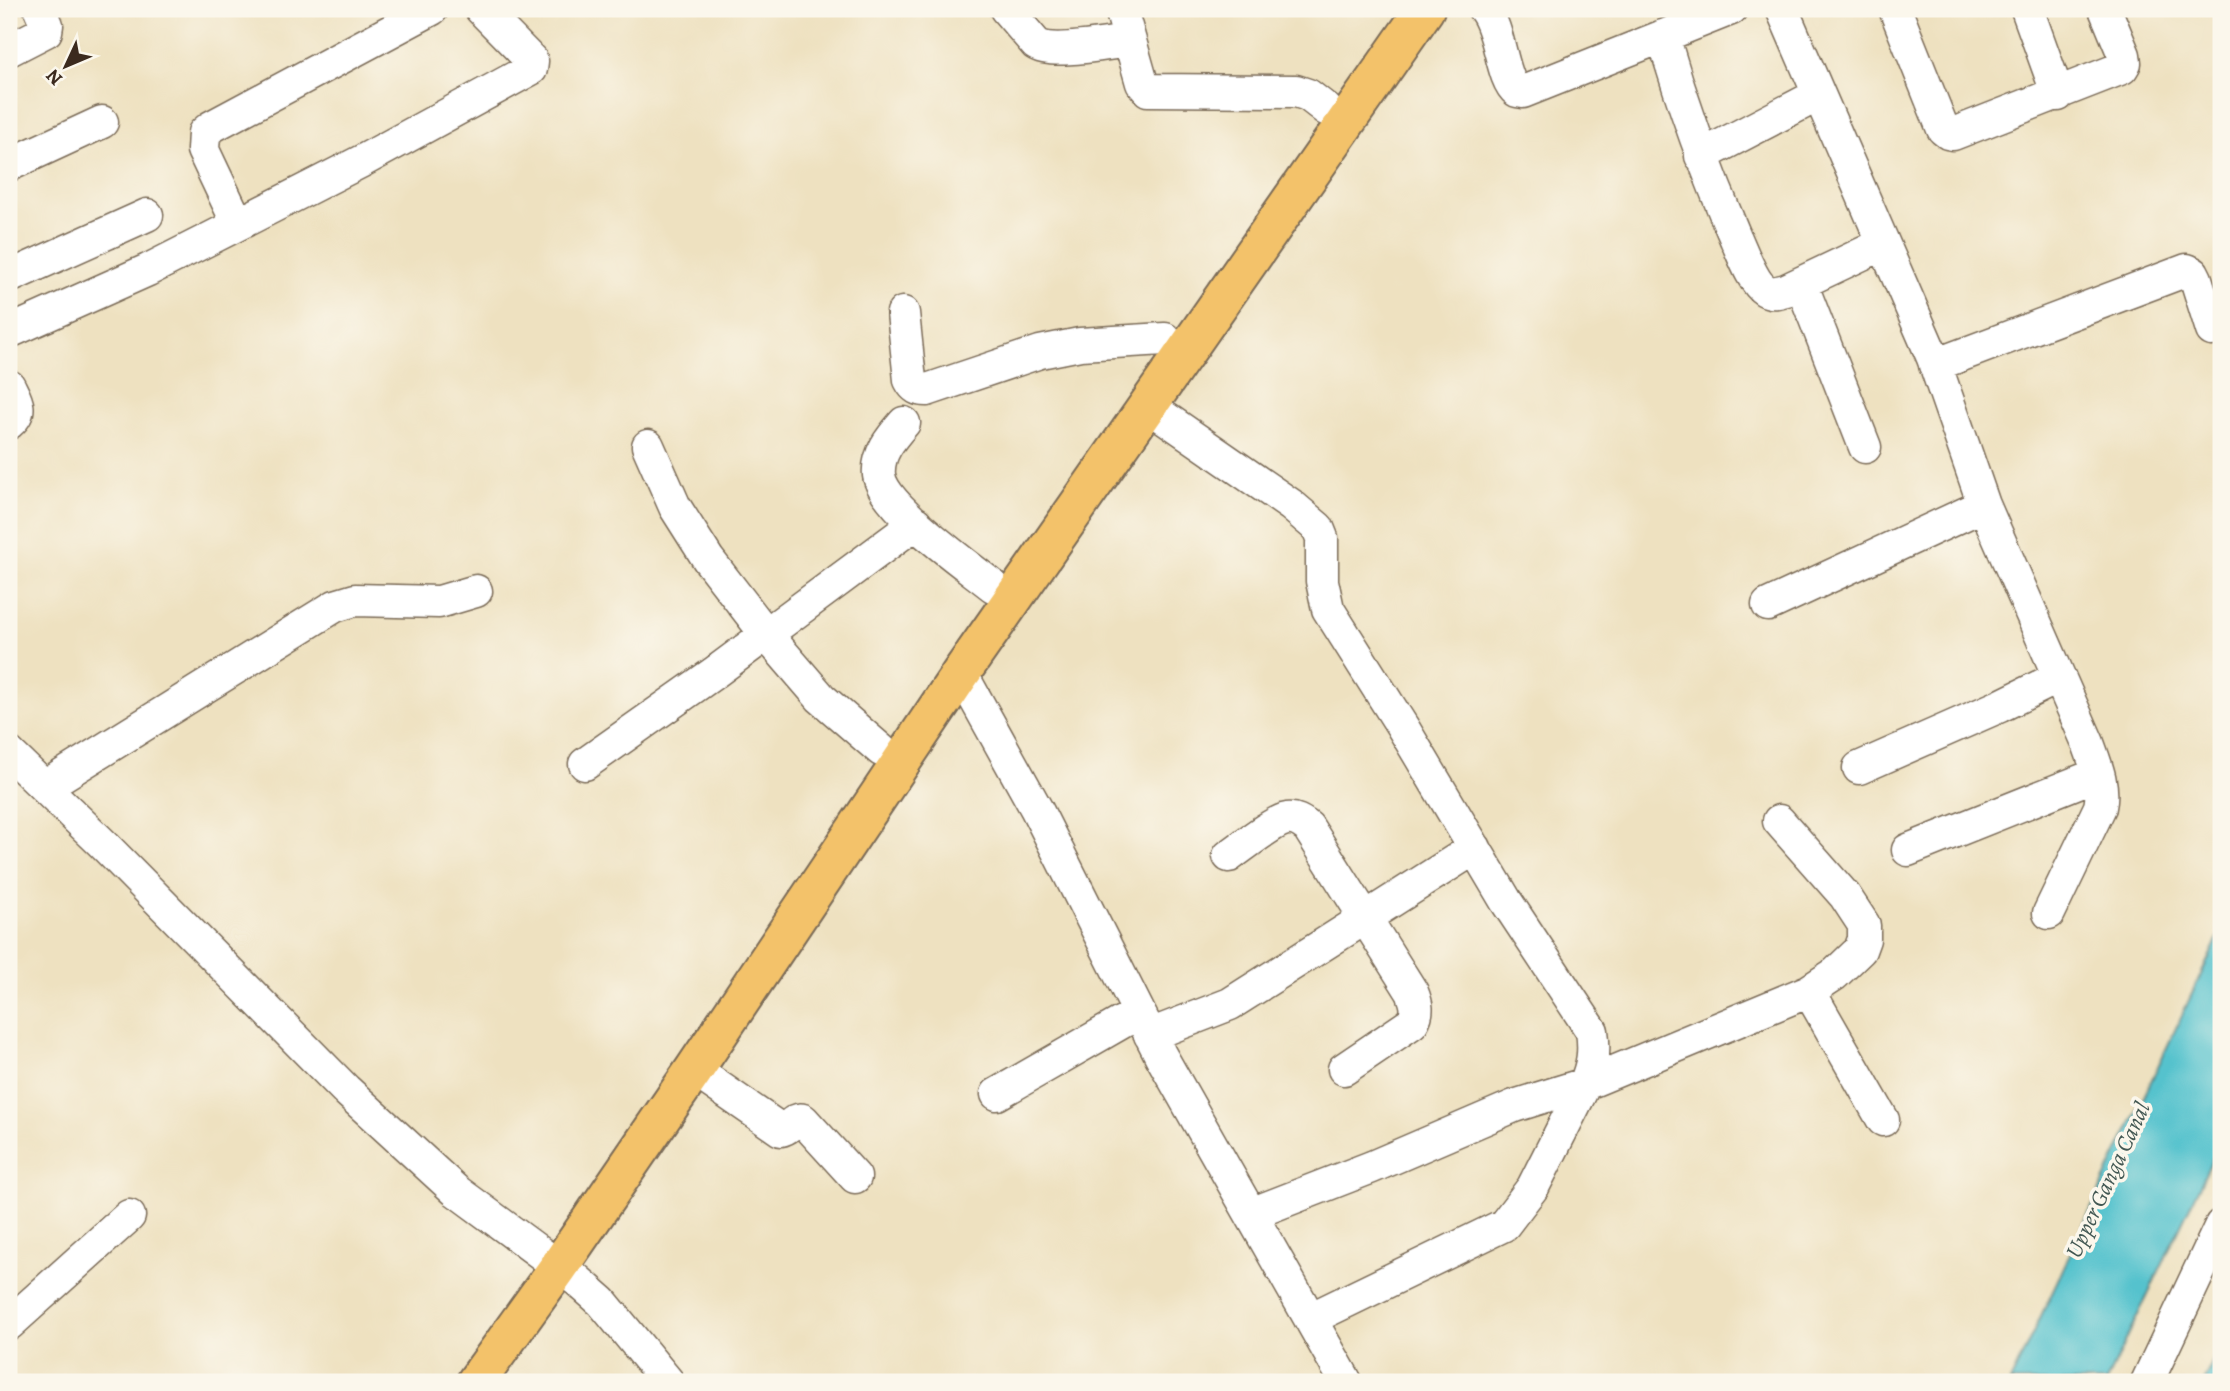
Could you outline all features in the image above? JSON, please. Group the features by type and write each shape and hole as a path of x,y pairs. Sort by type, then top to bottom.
{"highway":[{"path":"476,1382 675,1057 993,586 1397,9"},
{"path":"447,1382 549,1261 694,1070 961,673 1426,9"}],"street":[{"path":"9,50 46,31 47,25 40,9"},
{"path":"239,224 203,150 204,133 432,9"},
{"path":"9,332 148,270 364,160 531,69 532,61 481,9"},
{"path":"1006,9 1041,48 1056,49 1130,41"},
{"path":"1121,9 1142,83 1148,90 1296,91 1308,95 1326,109"},
{"path":"1484,9 1496,29 1510,84 1517,91 1530,91 1731,9"},
{"path":"1782,9 1936,365 1984,505 2088,743 2102,787 2100,807 2049,913"},
{"path":"1895,9 1943,129 1948,133 1962,132 2122,68 2125,63 2124,55 2105,9"},
{"path":"2027,9 2058,95"},
{"path":"1663,36 1701,156 1744,257 1765,290 1775,293 1801,283 1883,244"},
{"path":"1701,156 1818,95"},
{"path":"9,165 102,122"},
{"path":"9,277 147,215"},
{"path":"1936,365 2188,270 2196,279 2212,330"},
{"path":"1801,283 1866,447"},
{"path":"903,313 910,380 919,390 927,390 1040,352 1080,344 1165,339"},
{"path":"9,386 18,411 9,422"},
{"path":"1148,406 1292,505 1318,528 1322,538 1322,581 1328,610 1402,726 1506,901 1592,1031 1592,1066 1585,1084 1533,1186 1504,1226 1310,1319"},
{"path":"904,423 887,443 880,460 879,476 886,493 916,523 993,586"},
{"path":"648,446 687,529 766,634 821,698 881,750"},
{"path":"1768,605 1984,505"},
{"path":"585,764 916,523"},
{"path":"44,787 335,606 355,600 439,602 475,591"},
{"path":"961,673 1037,810 1144,1024 1346,1382"},
{"path":"1859,768 1990,711 2059,677"},
{"path":"9,753 346,1090 455,1190 577,1280 602,1302 668,1382"},
{"path":"1908,850 2098,774"},
{"path":"1229,856 1279,822 1288,818 1299,820 1308,827 1412,992 1417,1003 1417,1014 1412,1023 1404,1031 1344,1069"},
{"path":"1251,1214 1372,1167 1514,1106 1585,1084 1810,991 1835,974 1860,950 1864,939 1864,925 1845,896 1779,821"},
{"path":"996,1094 1144,1024 1230,1004 1475,848"},
{"path":"1810,991 1883,1120"},
{"path":"694,1070 781,1130 796,1120 803,1120 855,1177"},
{"path":"12,1310 129,1216"},
{"path":"2147,1382 2221,1225"}],"water":[{"name":"Upper Ganga Canal","path":"2221,932 2221,1141 2106,1382 2010,1382"},
{"path":"2221,1344 2221,1382 2203,1382"}]}
